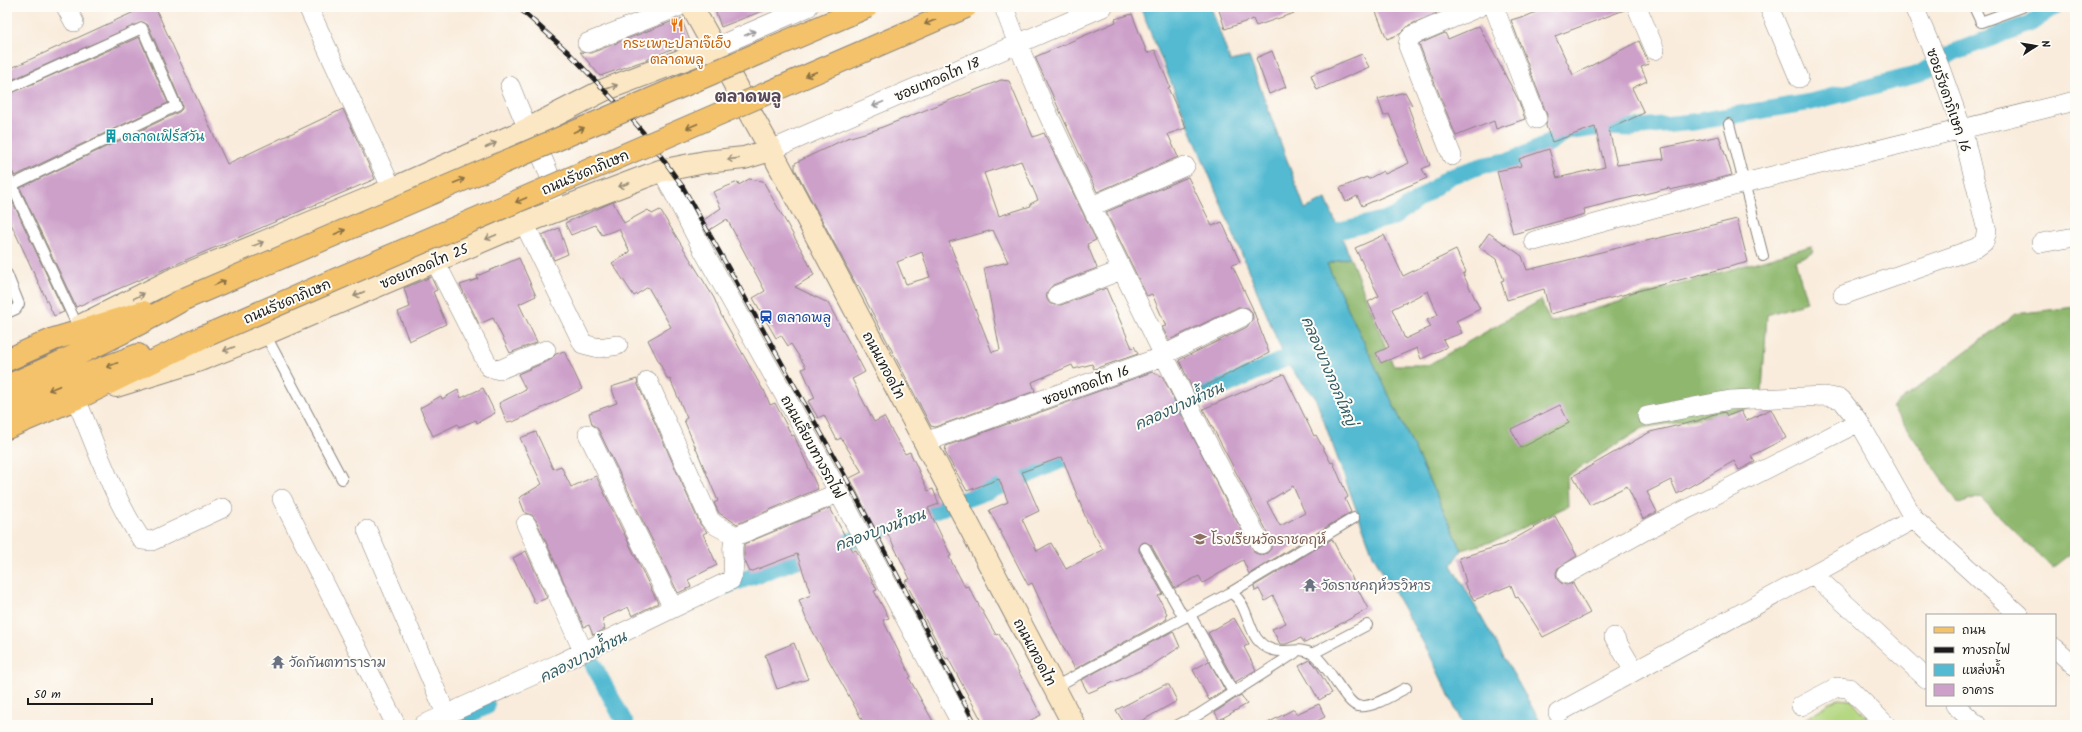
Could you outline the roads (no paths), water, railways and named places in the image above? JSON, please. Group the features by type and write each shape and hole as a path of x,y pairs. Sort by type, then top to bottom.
{"main road":[{"name":"ถนนเทอดไท","path":"692,7 770,150 1074,725"},
{"path":"54,339 184,299 867,7"},
{"name":"ถนนรัชดาภิเษก","path":"7,428 79,398 203,337 966,7"},
{"path":"7,360 54,339 170,280 392,189 528,129 604,90 714,48"},
{"name":"ซอยเทอดไท 25","path":"79,398 197,361 265,334 524,223 660,171 705,162 744,158 770,150"},
{"path":"7,386 82,354 184,299"},
{"name":"ถนนรัชดาภิเษก","path":"7,408 128,359 203,337"}],"street":[{"path":"308,7 392,189"},
{"path":"587,43 678,7"},
{"path":"714,48 808,7"},
{"path":"1004,7 1017,44 1122,270 1193,415 1261,544"},
{"name":"ซอยเทอดไท 18","path":"770,150 1103,7"},
{"path":"1452,156 1408,46 1409,38 1479,7"},
{"path":"1494,7 1537,119"},
{"path":"1637,7 1655,50"},
{"path":"1769,7 1799,78"},
{"name":"ซอยรัชดาภิเษก 16","path":"1843,295 1976,248 1984,242 1987,231 1962,129 1935,55 1914,7"},
{"path":"510,86 528,129 544,157 551,176 554,194 553,212"},
{"path":"1534,241 1744,183 2075,101"},
{"path":"1092,206 1185,166"},
{"name":"ถนนเลียบทางรถไฟ","path":"660,171 665,176 703,250 838,493 962,725"},
{"path":"524,223 583,344 599,348 618,345"},
{"path":"2041,243 2075,237"},
{"path":"435,261 489,367 499,370 546,350"},
{"path":"1057,295 1122,270"},
{"name":"ซอยเทอดไท 16","path":"925,442 1164,355 1242,317"},
{"path":"648,381 710,520 721,529 736,536"},
{"path":"1647,416 1730,400 1825,396 1841,399 1859,422 1914,519 2018,614"},
{"path":"79,398 116,492 134,528 142,540 152,541 223,508"},
{"path":"1567,574 1646,530 1859,422"},
{"path":"588,434 673,608"},
{"path":"423,725 731,580 735,566 732,552 733,542 736,536 838,493"},
{"path":"282,499 396,725"},
{"path":"1558,713 1914,519"},
{"path":"526,524 583,651"},
{"path":"367,530 446,714"},
{"path":"1813,574 1926,678"},
{"path":"1614,637 1634,671"},
{"path":"2056,649 2075,666"},
{"path":"1802,706 1837,687 1849,688 1886,725"},
{"path":"1956,706 1977,725"}],"lane":[{"path":"1974,7 1981,22 2022,7"},
{"path":"7,89 142,28 176,106 12,185"},
{"path":"1729,124 1763,256"},
{"path":"7,175 78,327"},
{"path":"7,274 19,304 16,309 7,313"},
{"path":"265,334 342,479"},
{"path":"1054,688 1230,593 1354,518"},
{"path":"1145,548 1233,692"},
{"path":"1230,593 1239,600 1256,637 1265,648 1284,652 1299,651 1312,654 1326,666 1349,700 1357,706 1370,705 1406,688"},
{"path":"1312,654 1368,625"},
{"path":"1178,725 1198,715 1299,651"}],"water":[{"name":"คลองบางกอกใหญ่","path":"1140,7 1211,7 1230,61 1249,57 1305,209 1326,199 1350,257 1327,264 1462,550 1452,565 1542,725 1463,725 1428,651 1373,555 1315,397 1287,364"}],"waterway":[{"path":"1317,236 1394,217 1450,176 1485,165 1512,160 1544,146 1566,132 1601,127 1631,128 1693,122 1811,102 1919,74 1954,52 2031,23 2054,7"},
{"name":"คลองบางน้ำชน","path":"1157,417 1304,350"},
{"name":"คลองบางน้ำชน","path":"720,588 1010,483 1084,450"},
{"path":"588,655 626,725"},
{"name":"คลองบางน้ำชน","path":"448,725 487,706"}],"railway":[{"path":"518,7 569,53 630,117 647,137 683,187 844,474 976,725"}],"place":[{"name":"กระเพาะปลาเจ๊เอ็ง ตลาดพลู","path":"677,25"},
{"name":"ตลาดเฟิร์สวัน","path":"111,136"},
{"name":"ตลาดพลู","path":"766,317"},
{"name":"โรงเรียนวัดราชคฤห์","path":"1200,539"},
{"name":"วัดราชคฤห์วรวิหาร","path":"1310,585"},
{"name":"วัดกันตทาราราม","path":"278,662"}],"district":[{"name":"ตลาดพลู","path":"748,96"}]}
